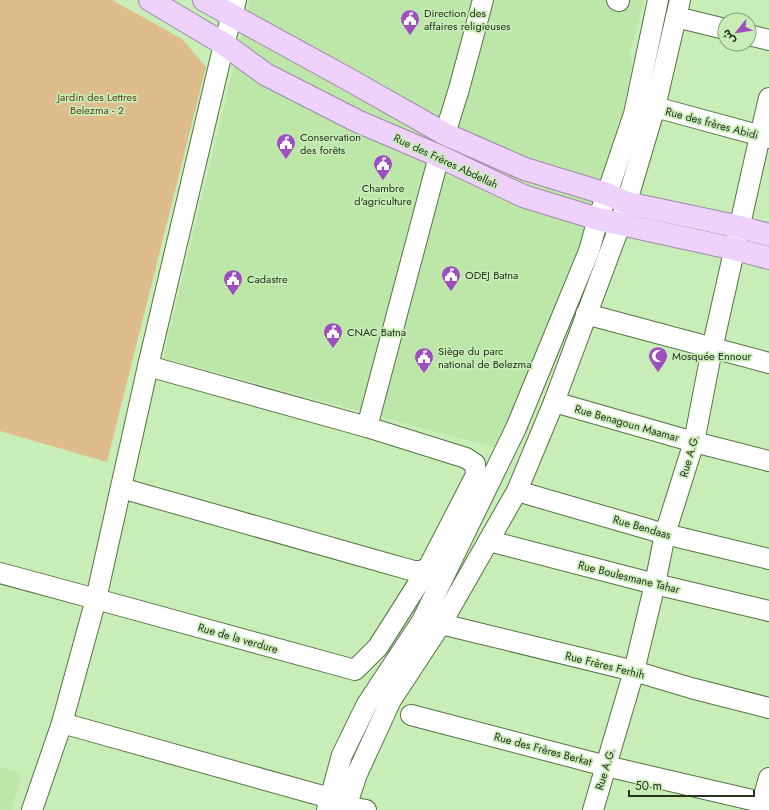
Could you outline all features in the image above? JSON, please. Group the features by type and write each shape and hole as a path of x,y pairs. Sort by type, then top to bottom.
{"main road":[{"name":"Rue des Frères Abdellah","path":"150,0 224,44 265,74 357,121 439,156 522,196 620,225 735,249 769,258"},
{"path":"204,0 234,8 348,79 445,134 525,169 607,194 627,203 769,234"}],"street":[{"path":"445,134 483,0"},
{"path":"338,805 342,755 367,704 422,621 516,428 589,251 598,219 634,114 658,0"},
{"path":"32,810 62,723 96,599 148,366 224,44 234,8"},
{"path":"338,805 356,774 392,700 440,624 517,492 554,402 620,225 655,108 678,8 717,25"},
{"path":"757,37 769,40"},
{"name":"Rue A.G.","path":"593,810 634,671 655,584 665,534 694,442 712,349 740,227 764,137 769,98"},
{"name":"Rue des frères Abidi","path":"655,108 764,137"},
{"path":"367,427 439,156"},
{"path":"586,314 712,349 769,363"},
{"path":"121,488 414,571 420,571 428,568 476,475 475,464 466,458 367,427 148,366"},
{"name":"Rue Benagoun Maamar","path":"554,402 694,442 769,461"},
{"name":"Rue Bendaas","path":"517,492 665,534 769,559"},
{"name":"Rue Boulesmane Tahar","path":"489,541 655,584 769,611"},
{"name":"Rue de la verdure","path":"0,573 355,670 378,647 428,568"},
{"name":"Rue Frères Ferhih","path":"440,624 634,671 691,688 769,708"},
{"name":"Rue des Frères Berkat","path":"411,715 764,806"},
{"path":"62,723 338,805 366,810"},
{"path":"764,806 769,778"}],"shaded area":[{"path":"250,0 644,0 630,53 632,66 610,170 497,448 163,358"},
{"path":"0,767 22,773 11,810 0,810"}],"green space":[{"name":"Jardin des Lettres Belezma - 2","path":"0,0 112,0 182,39 206,67 107,462 0,431"}],"place":[{"name":"Direction des affaires religieuses","path":"410,36"},
{"name":"Conservation des forêts","path":"286,160"},
{"name":"Chambre d'agriculture","path":"383,181"},
{"name":"ODEJ Batna","path":"451,292"},
{"name":"Cadastre","path":"233,296"},
{"name":"CNAC Batna","path":"333,349"},
{"name":"Mosquée Ennour","path":"658,373"},
{"name":"Siège du parc national de Belezma","path":"424,374"}]}
